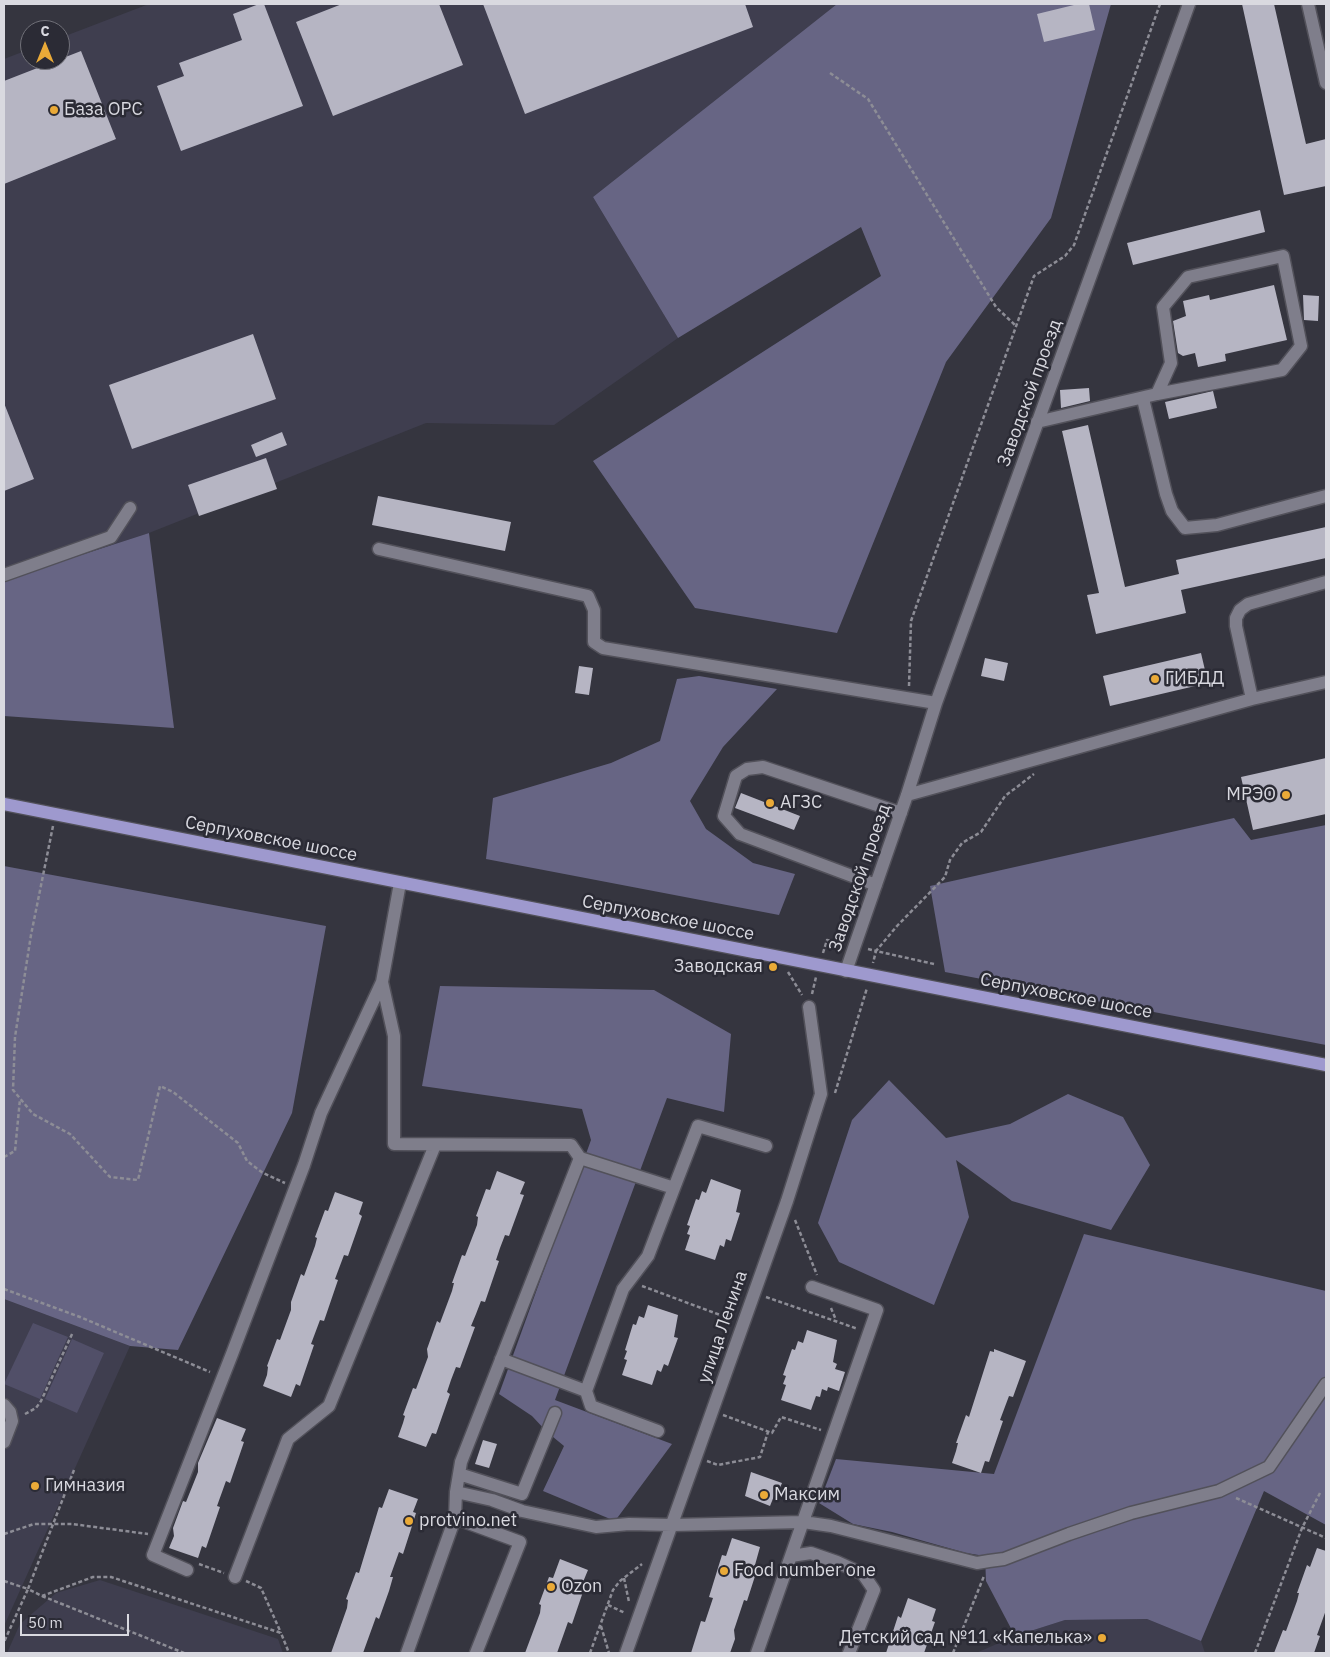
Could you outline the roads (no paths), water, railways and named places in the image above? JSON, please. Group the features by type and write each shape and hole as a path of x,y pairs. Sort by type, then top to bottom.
{"main road":[{"name":"Серпуховское шоссе","path":"4,804 846,972 1326,1065"}],"street":[{"name":"Заводской проезд","path":"846,972 907,796 936,703 1189,4"},
{"path":"1308,4 1326,83"},
{"path":"1037,422 1143,399 1157,394 1282,370 1301,346 1283,256 1188,277 1163,306 1171,363 1157,394"},
{"path":"1143,399 1166,494 1172,511 1185,528 1196,529 1217,525 1326,496"},
{"path":"4,575 111,536 130,508"},
{"path":"379,549 588,596 594,610 594,642 603,648 936,703"},
{"path":"1252,699 1236,626 1236,618 1240,610 1248,604 1326,582"},
{"name":"Заводской проезд","path":"907,796 1252,699 1326,682"},
{"path":"876,885 740,834 724,816 736,776 746,769 763,767 901,813"},
{"path":"192,1566 153,1555 223,1378 321,1113 382,982 400,883"},
{"path":"382,982 394,1036 394,1144 571,1145 580,1158 674,1188"},
{"name":"улица Ленина","path":"626,1653 787,1201 821,1094 809,1007"},
{"path":"658,1431 590,1406 586,1391 623,1289 648,1256 698,1126 766,1146"},
{"path":"235,1577 288,1439 329,1406 434,1145"},
{"path":"407,1653 455,1518 456,1492 461,1462 580,1158"},
{"path":"757,1653 877,1310 816,1285"},
{"path":"502,1359 586,1391"},
{"path":"456,1492 492,1500 522,1511 596,1527 630,1524 803,1522 831,1526 977,1562 989,1561 1004,1559 1131,1513 1219,1491 1269,1467 1326,1384"},
{"path":"4,1405 10,1412 12,1421 4,1442"},
{"path":"459,1474 522,1494 555,1413"},
{"path":"455,1518 520,1542 476,1653"},
{"path":"791,1556 811,1553 837,1562 863,1574 874,1590 849,1653"}],"place":[{"name":"База ОРС","path":"54,110"},
{"name":"ГИБДД","path":"1155,679"},
{"name":"МРЭО","path":"1286,795"},
{"name":"АГЗС","path":"770,803"},
{"name":"Заводская","path":"773,967"},
{"name":"Гимназия","path":"35,1486"},
{"name":"Максим","path":"764,1495"},
{"name":"protvino.net","path":"409,1521"},
{"name":"Food number one","path":"724,1571"},
{"name":"Ozon","path":"551,1587"},
{"name":"Детский сад №11 «Капелька»","path":"1102,1638"}]}
